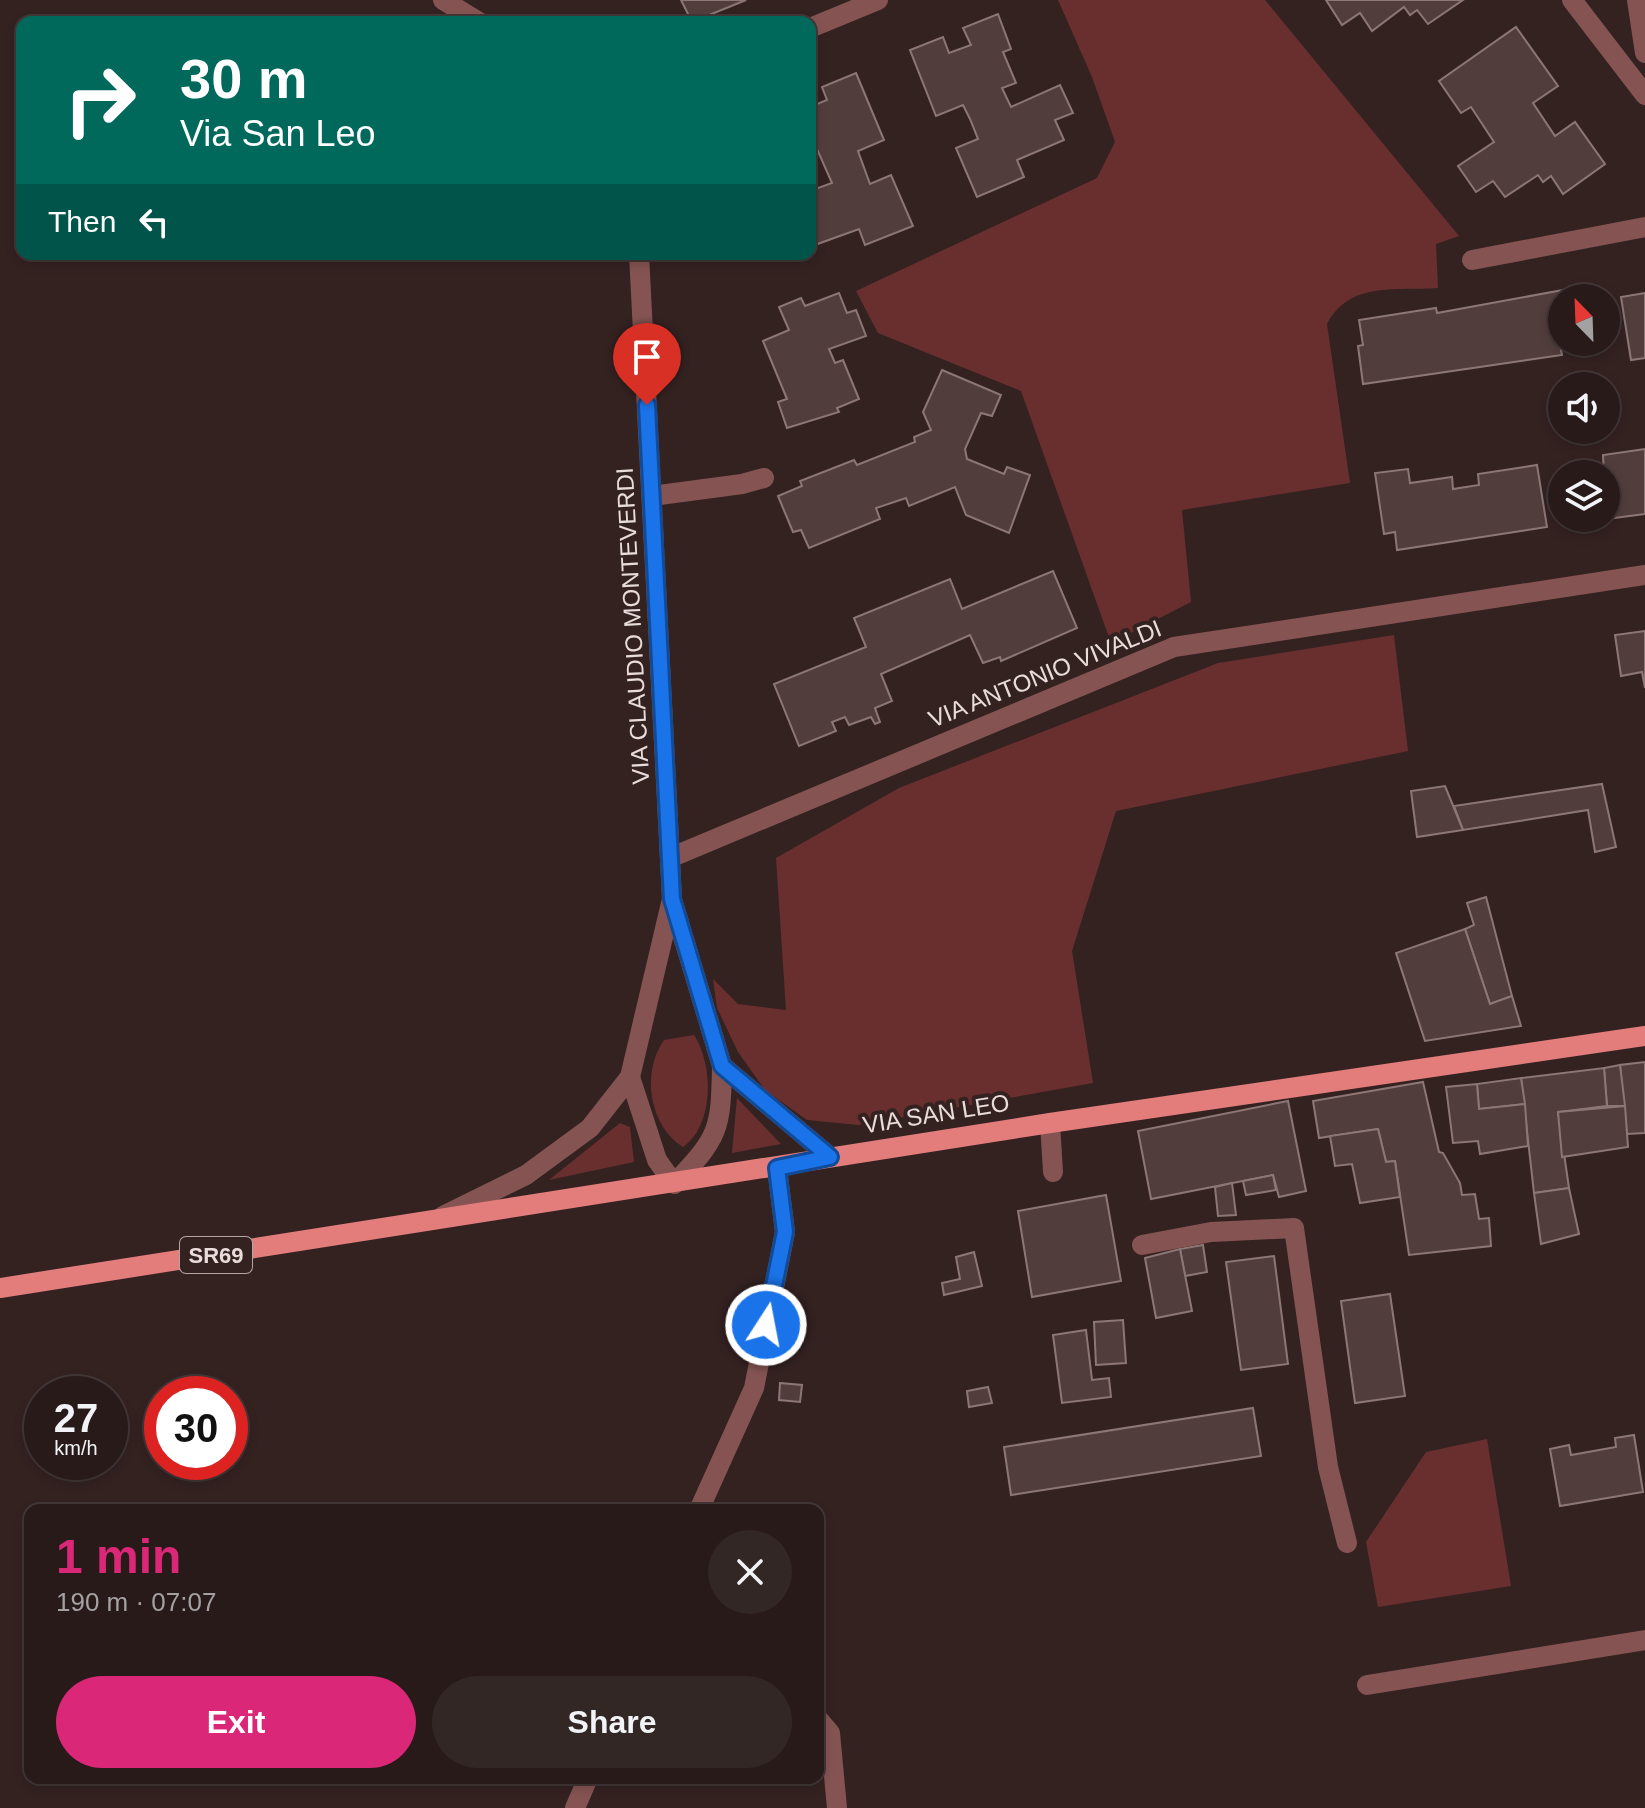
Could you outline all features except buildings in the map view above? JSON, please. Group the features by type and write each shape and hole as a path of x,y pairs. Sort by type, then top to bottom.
{"main road":[{"name":"VIA SAN LEO","path":"0,1288 1050,1123 1645,1036"}],"street":[{"path":"443,0 469,16"},
{"path":"816,26 878,0"},
{"path":"1572,0 1645,95"},
{"path":"1637,0 1645,53"},
{"path":"1472,260 1645,227"},
{"name":"VIA CLAUDIO MONTEVERDI","path":"639,260 672,899"},
{"path":"652,496 742,484 764,478"},
{"name":"VIA ANTONIO VIVALDI","path":"672,857 1174,647 1645,575"},
{"path":"630,1077 657,1160 674,1184 702,1155 721,1121 722,1066 672,899"},
{"path":"432,1221 526,1175 590,1128 630,1077 672,899"},
{"path":"722,1066 830,1157"},
{"path":"1050,1123 1053,1172"},
{"path":"702,1504 754,1388 785,1232 777,1168"},
{"path":"1142,1245 1211,1232 1294,1228 1328,1467 1347,1543"},
{"path":"1367,1685 1645,1640"},
{"path":"824,1726 830,1733 837,1808"},
{"path":"575,1808 585,1784"}],"shaded area":[{"path":"1058,0 1265,0 1459,236 1436,244 1438,288 1390,289 1361,295 1337,310 1327,324 1350,483 1182,510 1191,602 1111,643 1021,391 878,333 856,291 1097,178 1115,142 1092,77"},
{"path":"1394,635 1408,751 1116,811 1072,951 1093,1083 859,1125 807,1120 765,1090 738,1052 717,1008 713,979 738,1004 786,1010 776,858 899,788 1218,663"},
{"path":"694,1035 705,1062 708,1094 701,1125 683,1147 671,1138 656,1112 652,1098 652,1067 664,1040"},
{"path":"737,1098 781,1144 732,1153"},
{"path":"620,1123 630,1127 634,1162 549,1180"},
{"path":"1487,1439 1511,1586 1378,1607 1366,1542 1426,1452"}],"route":[{"path":"647,405 672,899 722,1066 830,1157 777,1168 785,1232 766,1325"}]}
